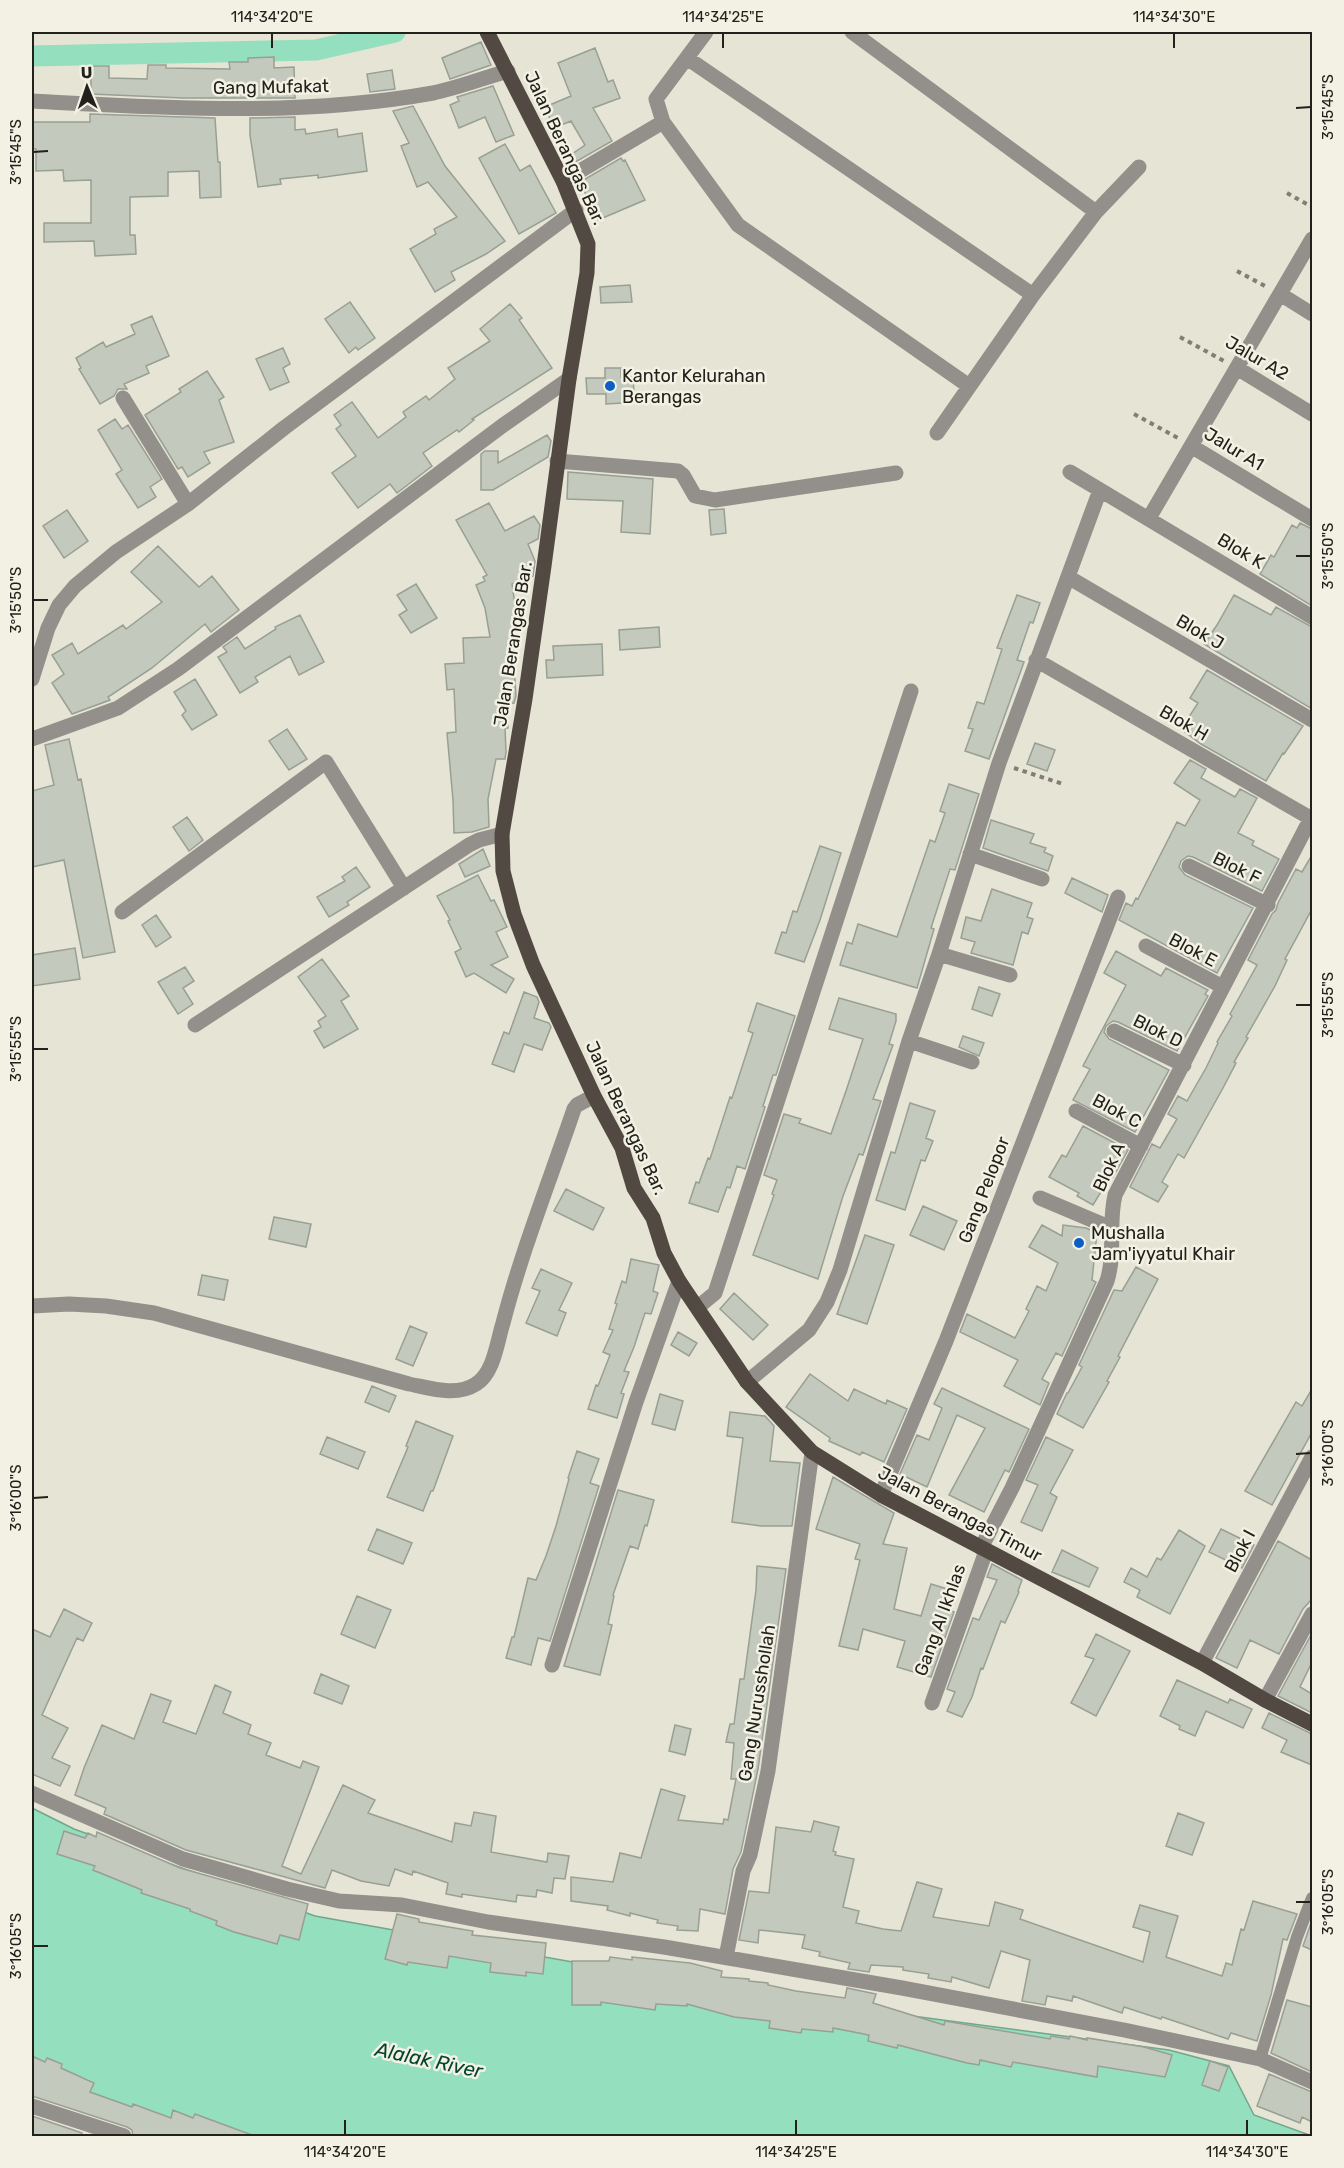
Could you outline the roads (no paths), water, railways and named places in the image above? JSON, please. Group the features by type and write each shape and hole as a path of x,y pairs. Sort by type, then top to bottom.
{"main road":[{"name":"Jalan Berangas Bar.","path":"487,32 563,181 588,244 587,273 557,461 528,677 502,834 503,871 514,914 533,964 594,1096 622,1148 634,1188 653,1218 664,1253"},
{"name":"Jalan Berangas Timur","path":"664,1253 679,1281 747,1382 812,1452 881,1495 1202,1663 1265,1700 1312,1724"}],"street":[{"path":"706,32 656,99 663,122 738,225 969,386"},
{"path":"852,32 1096,212"},
{"path":"687,58 1033,295"},
{"name":"Gang Mufakat","path":"32,101 237,109 349,105 435,92 508,71"},
{"path":"563,181 663,122"},
{"path":"937,433 1033,295 1096,212 1138,167"},
{"path":"32,679 48,628 59,605 75,586 116,552 188,504 284,428 576,210"},
{"path":"1149,518 1312,239"},
{"path":"1280,294 1312,314"},
{"name":"Jalur A2","path":"1237,368 1312,414"},
{"path":"32,739 118,708 178,669 502,426 569,379"},
{"path":"123,398 188,504"},
{"name":"Jalur A1","path":"1191,446 1312,519"},
{"path":"557,461 678,471 683,475 695,496 715,500 896,473"},
{"name":"Blok K","path":"1070,472 1312,617"},
{"path":"747,1382 809,1330 828,1302 999,763 1100,490"},
{"name":"Blok J","path":"1068,577 1312,720"},
{"name":"Blok H","path":"1036,660 1312,818"},
{"path":"698,1307 714,1293 911,691"},
{"path":"122,912 326,762 404,888"},
{"name":"Blok A","path":"983,1549 1107,1281 1111,1268 1113,1245 1111,1228 1115,1195 1312,818"},
{"path":"195,1025 469,845 478,840 502,834"},
{"path":"970,854 1042,879"},
{"name":"Blok F","path":"1189,866 1268,905"},
{"name":"Gang Pelopor","path":"881,1495 946,1341 1118,897"},
{"name":"Blok E","path":"1146,946 1223,987"},
{"path":"939,954 1010,975"},
{"name":"Blok D","path":"1114,1031 1184,1065"},
{"path":"909,1041 972,1062"},
{"path":"32,1306 69,1304 106,1306 154,1313 409,1384 447,1391 467,1389 486,1376 512,1289 574,1109 594,1096"},
{"name":"Blok C","path":"1076,1111 1141,1146"},
{"path":"1040,1198 1111,1228"},
{"path":"552,1665 636,1402 679,1281"},
{"name":"Gang Nurusshollah","path":"726,1957 743,1871 750,1855 768,1771 812,1452"},
{"name":"Blok I","path":"1202,1663 1312,1457"},
{"name":"Gang Al Ikhlas","path":"932,1703 983,1549"},
{"path":"1265,1700 1312,1614"},
{"path":"32,1793 183,1859 287,1889 339,1901 402,1905 488,1922 726,1957 1124,2030 1260,2059 1312,2082"},
{"path":"32,2106 124,2136"}],"lane":[{"path":"1260,2059 1297,1937 1312,1898"}],"water":[{"name":"Alalak River","path":"32,1808 74,1829 315,1916 769,1997 1169,2050 1229,2066 1254,2115 1312,2136 188,2136 32,2085"}],"waterway":[{"path":"32,56 316,50 395,32"}],"place":[{"name":"Kantor Kelurahan Berangas","path":"610,386"},
{"name":"Mushalla Jam'iyyatul Khair","path":"1079,1243"}]}
